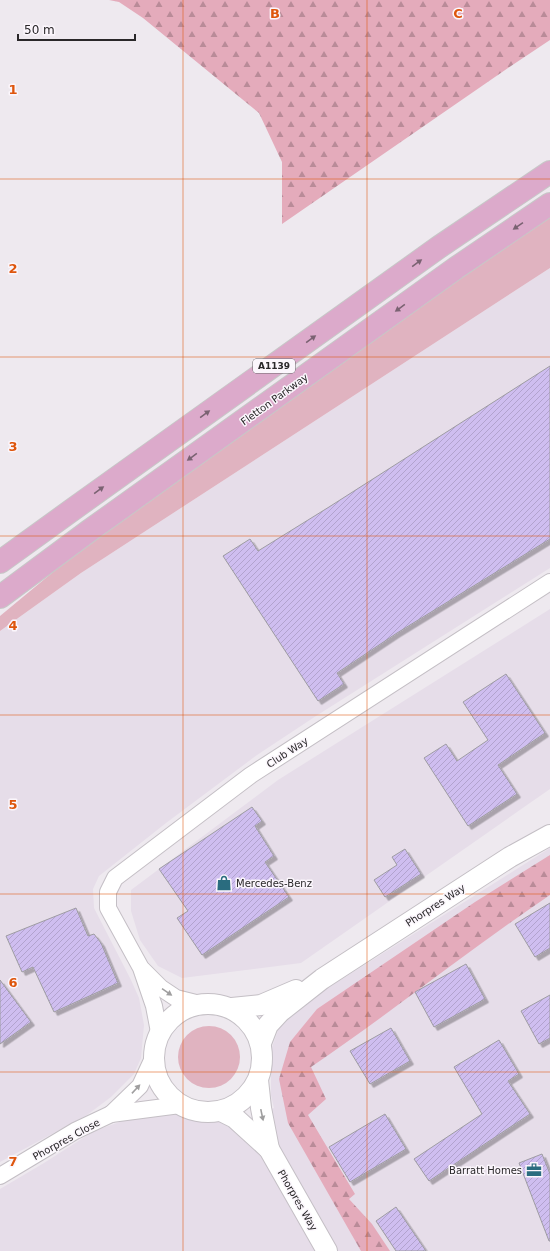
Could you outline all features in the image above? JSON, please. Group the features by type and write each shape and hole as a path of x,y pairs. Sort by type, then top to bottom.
{"highway":[{"name":"A1139","path":"0,562 439,247 550,172"},
{"name":"Fletton Parkway","path":"0,596 449,273 550,204"},
{"path":"0,554 72,510"},
{"path":"0,608 89,531"}],"street":[{"name":"Club Way","path":"159,1032 154,1006 140,968 108,908 108,892 115,878 251,775 550,582"},
{"path":"510,857 536,834 550,825"},
{"name":"Phorpres Way","path":"260,1043 268,1025 280,1012 322,979 510,857 550,835"},
{"name":"Club Way","path":"140,968 161,988 176,998 200,1004"},
{"name":"Phorpres Way","path":"232,1008 261,1005 322,979"},
{"path":"200,1004 216,1004 232,1008 244,1017 254,1029 260,1043 262,1068 258,1080 249,1094 236,1105 221,1111 207,1112 193,1110 180,1105 166,1093 156,1077 153,1058 154,1045 159,1032 170,1018 184,1008 200,1004"},
{"name":"Phorpres Close","path":"111,1114 140,1086 153,1058"},
{"name":"Phorpres Way","path":"258,1080 261,1108 270,1149 327,1251"},
{"name":"Phorpres Close","path":"0,1176 75,1131 111,1114 180,1105"},
{"name":"Phorpres Way","path":"221,1111 235,1118 270,1149"}],"shaded area":[{"path":"550,217 550,268 81,573 0,631 0,616 64,563 303,387"},
{"path":"550,268 550,568 257,755 166,823 99,876 93,889 94,908 139,998 144,1025 141,1058 134,1074 111,1097 87,1115 0,1162 0,631 81,573"},
{"path":"550,609 550,789 301,963 182,978 158,966 140,940 131,911 131,890 278,780"},
{"path":"550,848 550,1251 0,1251 0,1189 94,1131 131,1118 168,1112 191,1113 221,1119 228,1127 274,1108 271,1095 271,1050 281,1022 301,1005"},
{"path":"203,1026 215,1026 231,1035 238,1045 240,1057 238,1069 231,1079 215,1088 203,1088 192,1083 183,1074 178,1063 178,1051 183,1040 192,1031"}],"green space":[{"path":"109,0 550,0 550,40 282,224 282,162 259,113 143,18 119,2"},
{"path":"550,855 550,895 311,1067 326,1099 308,1115 355,1194 349,1199 372,1224 390,1251 361,1251 288,1123 279,1079 290,1042 317,1009 475,902"}],"building":[{"path":"550,366 550,539 397,633 337,673 344,684 318,701 223,556 250,539 258,551"},
{"path":"506,674 545,733 498,765 517,794 468,826 424,758 446,744 457,761 488,740 463,702"},
{"name":"Mercedes-Benz","path":"252,807 262,821 255,826 274,856 265,862 289,897 202,955 177,918 188,911 159,869"},
{"path":"405,849 421,874 385,897 374,880 397,865 392,857"},
{"path":"550,903 550,948 535,957 515,924"},
{"path":"76,908 88,936 94,934 101,943 118,983 54,1012 33,967 22,972 6,936"},
{"path":"466,964 485,999 434,1027 415,992"},
{"path":"0,980 31,1022 0,1044"},
{"path":"550,995 550,1038 539,1044 521,1011"},
{"path":"391,1028 410,1061 370,1084 350,1051"},
{"path":"499,1040 519,1074 508,1081 530,1114 429,1181 414,1159 482,1114 454,1067"},
{"path":"385,1114 406,1149 350,1182 329,1147"},
{"path":"542,1154 550,1174 550,1241 519,1163"},
{"path":"396,1207 426,1251 396,1251 376,1221"}],"place":[{"name":"Mercedes-Benz","path":"224,883"},
{"name":"Barratt Homes","path":"534,1170"}]}
